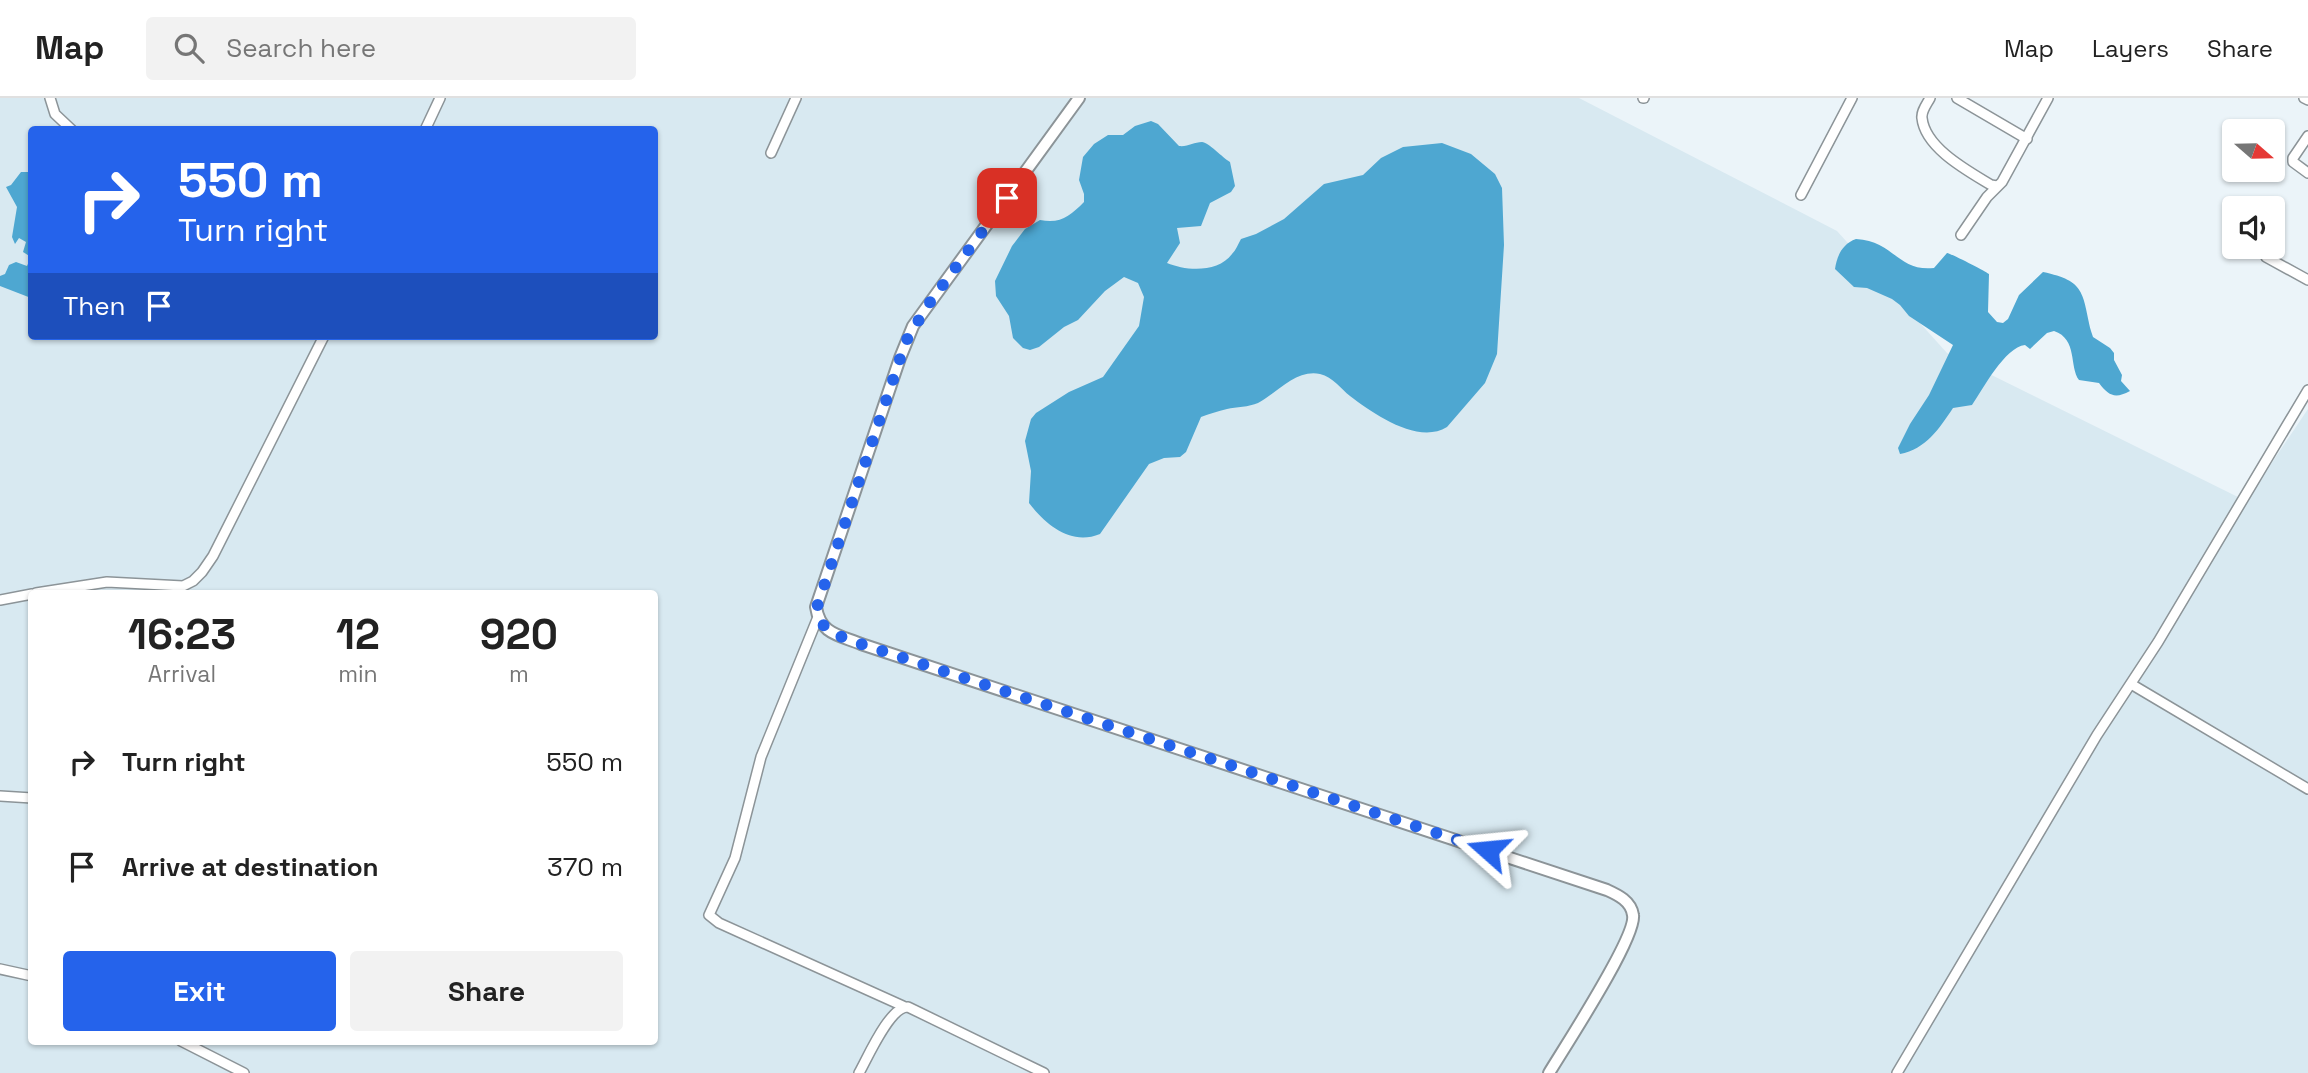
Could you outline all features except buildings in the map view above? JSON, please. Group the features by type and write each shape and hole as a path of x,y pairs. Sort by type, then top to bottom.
{"street":[{"path":"50,98 55,114 68,126"},
{"path":"427,126 440,98"},
{"path":"771,153 796,98"},
{"path":"1044,1073 920,1013 719,923 709,915 735,858 761,757 818,617 817,607 854,490 913,326 1079,98"},
{"path":"1801,195 1852,98"},
{"path":"1929,98 1922,119 1937,147 1957,164 1997,186"},
{"path":"1957,98 2027,139"},
{"path":"1961,235 2001,182 2048,98"},
{"path":"2308,136 2292,158 2293,162 2308,173"},
{"path":"2270,259 2308,280"},
{"path":"58,590 107,582 169,587 183,586 193,581 213,556 322,340"},
{"path":"1897,1073 2097,735 2131,684 2308,390"},
{"path":"0,600 28,595"},
{"path":"818,617 827,630 861,644 1515,859 1621,897 1629,904 1633,915 1632,930 1549,1073"},
{"path":"2131,684 2308,789"},
{"path":"0,796 28,798"},
{"path":"0,969 28,973"},
{"path":"859,1073 896,1011 903,1006"},
{"path":"189,1045 244,1073"}],"shaded area":[{"path":"0,98 1579,98 1837,231 1947,353 2246,501 2308,409 2308,1073 0,1073"}],"water":[{"path":"1151,121 1158,124 1179,146 1205,143 1230,162 1235,186 1231,192 1210,203 1201,226 1177,228 1180,243 1167,263 1183,268 1201,269 1219,265 1233,252 1241,239 1284,219 1324,184 1363,175 1381,158 1403,147 1442,143 1471,154 1495,174 1502,188 1504,245 1497,354 1485,383 1447,427 1435,432 1423,432 1397,425 1371,411 1333,380 1311,373 1295,378 1258,403 1201,417 1186,452 1180,457 1164,458 1149,464 1100,534 1089,537 1069,535 1043,519 1029,503 1031,471 1025,441 1031,419 1069,392 1103,377 1139,326 1144,297 1138,283 1124,277 1105,291 1078,320 1064,327 1039,347 1030,350 1023,348 1013,338 1009,316 996,296 995,281 1012,246 1025,229 1040,220 1054,221 1065,218 1084,202 1079,180 1083,157 1094,144 1108,135 1123,135 1135,126"},
{"path":"21,172 28,172 28,255 23,252 26,242 19,238 15,244 12,237 17,207 6,187 11,185"},
{"path":"1856,239 1879,245 1904,261 1922,268 1934,268 1947,253 1986,272 1989,274 1988,312 1997,322 2003,323 2008,319 2019,295 2043,272 2067,280 2080,291 2093,337 2114,353 2114,360 2122,375 2121,381 2130,391 2113,395 2099,383 2079,380 2067,340 2054,331 2047,333 2030,349 2025,345 2017,347 1995,370 1972,405 1953,408 1925,443 1900,454 1898,448 1929,395 1953,345 1909,316 1892,299 1867,288 1854,287 1835,269 1841,251"},
{"path":"16,262 27,266 28,264 28,297 0,286 0,276 5,274 9,265"}],"route":[{"path":"1007,198 913,326 906,341 817,607 821,624 827,630 861,644 1488,850"}]}
